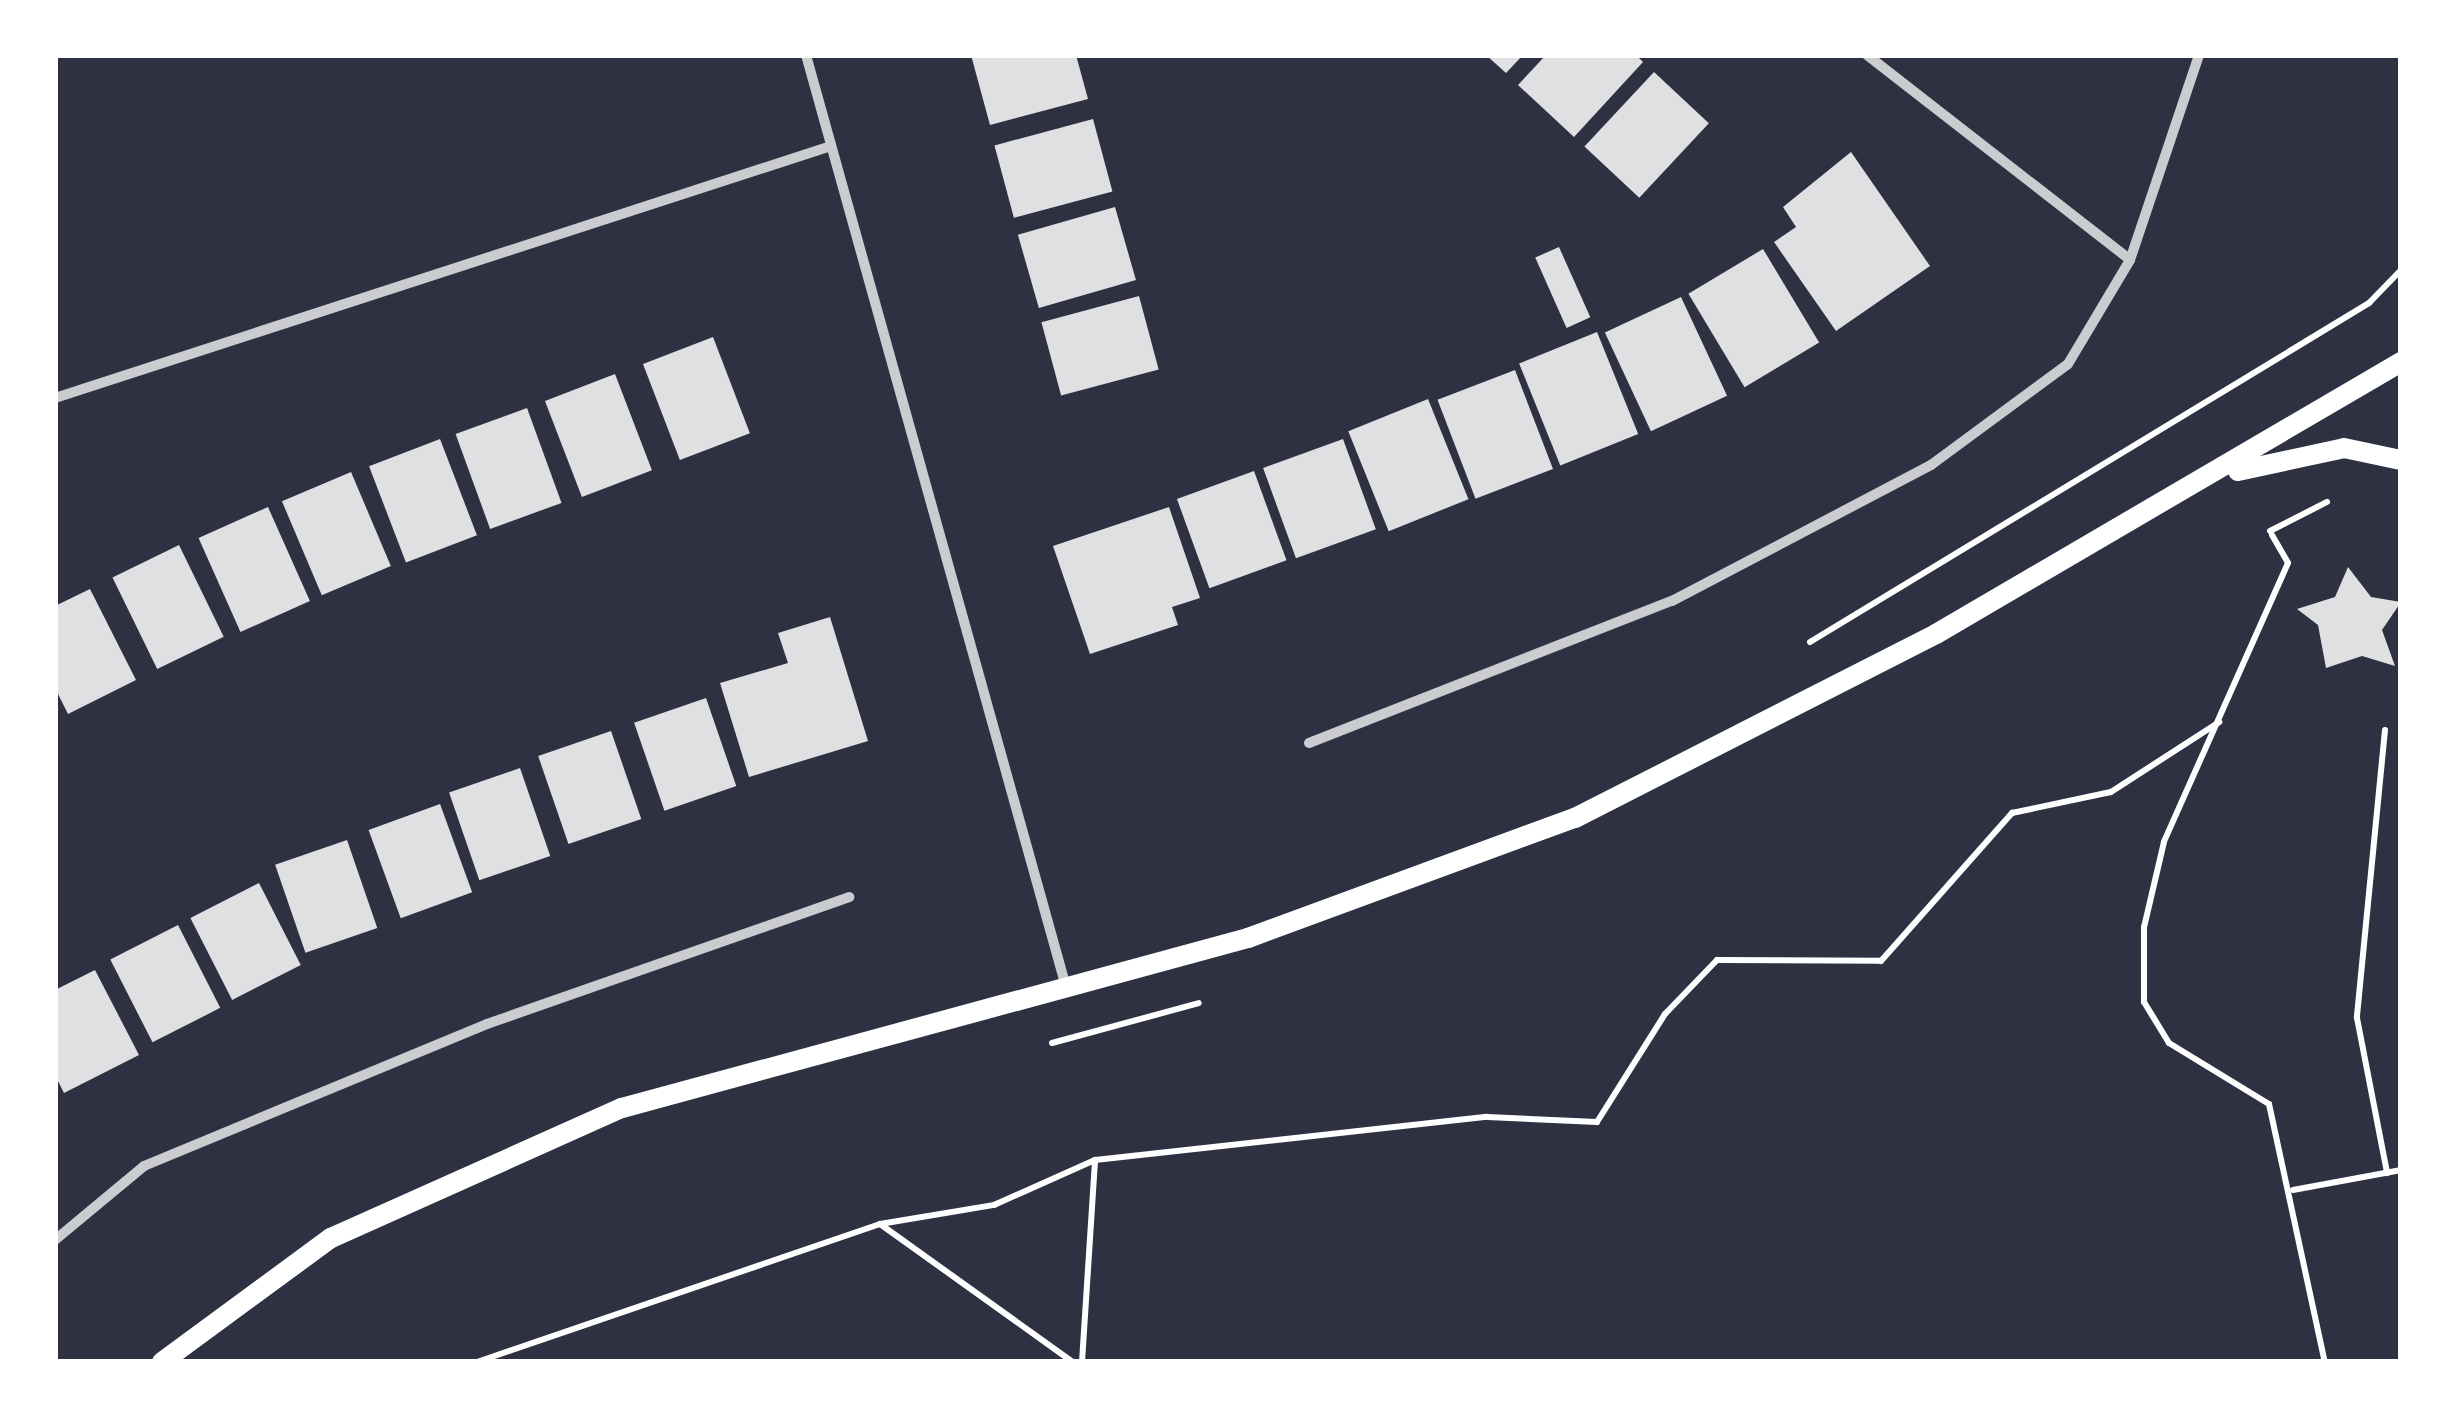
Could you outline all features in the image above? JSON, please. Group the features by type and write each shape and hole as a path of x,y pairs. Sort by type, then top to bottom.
{"main road":[{"path":"162,1362 331,1238 622,1108 1248,938 1575,818 2156,510 2401,362"},
{"path":"2156,510 2289,454 2344,448 2401,460"}],"street":[{"path":"806,55 1066,987"},
{"path":"1867,55 2130,260"},
{"path":"1308,743 1672,601 1931,464 2068,364 2130,260 2199,55"},
{"path":"55,398 831,146"},
{"path":"55,1240 144,1166 487,1024 850,897"}],"path":[{"path":"1799,649 2369,303 2401,270"},
{"path":"2325,1362 2293,1190 2269,1104 2168,1043 2144,1002 2144,927 2164,842 2288,563 2271,533 2339,497"},
{"path":"477,1362 880,1224 994,1206 1095,1160 1487,1117 1597,1122 1665,1014 1716,960 1881,960 2012,813 2111,792 2219,722"},
{"path":"2385,730 2358,1018 2387,1173"},
{"path":"1082,1362 1095,1160"},
{"path":"2293,1190 2401,1170"},
{"path":"880,1224 1072,1362"}],"building":[{"path":"971,55 1076,55 1088,99 990,125"},
{"path":"1486,55 1523,55 1506,73"},
{"path":"1546,55 1636,55 1643,62 1574,137 1518,85"},
{"path":"1654,72 1709,123 1639,198 1584,147"},
{"path":"1093,119 1112,191 1014,218 994,145"},
{"path":"1851,152 1930,266 1836,331 1774,242 1796,227 1783,207"},
{"path":"1115,207 1136,280 1039,308 1018,235"},
{"path":"1559,247 1590,317 1567,328 1535,258"},
{"path":"1763,249 1819,342 1745,387 1688,294"},
{"path":"1139,296 1159,369 1061,396 1041,322"},
{"path":"1681,297 1727,396 1651,431 1605,332"},
{"path":"1597,332 1638,434 1560,465 1519,363"},
{"path":"713,337 750,433 680,460 643,364"},
{"path":"1515,370 1553,469 1475,499 1438,400"},
{"path":"615,374 652,470 582,497 545,401"},
{"path":"1428,399 1468,499 1389,531 1348,431"},
{"path":"527,408 562,503 490,529 456,434"},
{"path":"440,439 477,535 406,562 369,466"},
{"path":"1343,439 1376,529 1296,558 1263,468"},
{"path":"1254,471 1286,560 1209,588 1177,499"},
{"path":"351,472 391,566 322,595 282,501"},
{"path":"268,507 310,601 240,632 199,538"},
{"path":"1169,507 1200,598 1172,607 1178,625 1090,654 1053,546"},
{"path":"179,545 224,637 157,669 112,577"},
{"path":"2348,567 2371,597 2401,602 2382,630 2395,666 2362,656 2326,668 2318,625 2297,609 2335,597"},
{"path":"90,589 136,680 68,714 55,688 55,606"},
{"path":"830,617 868,741 749,777 720,683 788,663 778,633"},
{"path":"706,698 736,786 664,811 634,723"},
{"path":"611,731 641,819 568,844 538,756"},
{"path":"520,768 550,856 479,880 449,792"},
{"path":"440,804 472,892 401,918 369,830"},
{"path":"347,840 377,928 305,953 275,865"},
{"path":"259,883 301,965 232,1000 190,918"},
{"path":"178,925 220,1008 153,1042 110,960"},
{"path":"95,970 139,1055 64,1093 55,1075 55,990"}]}
